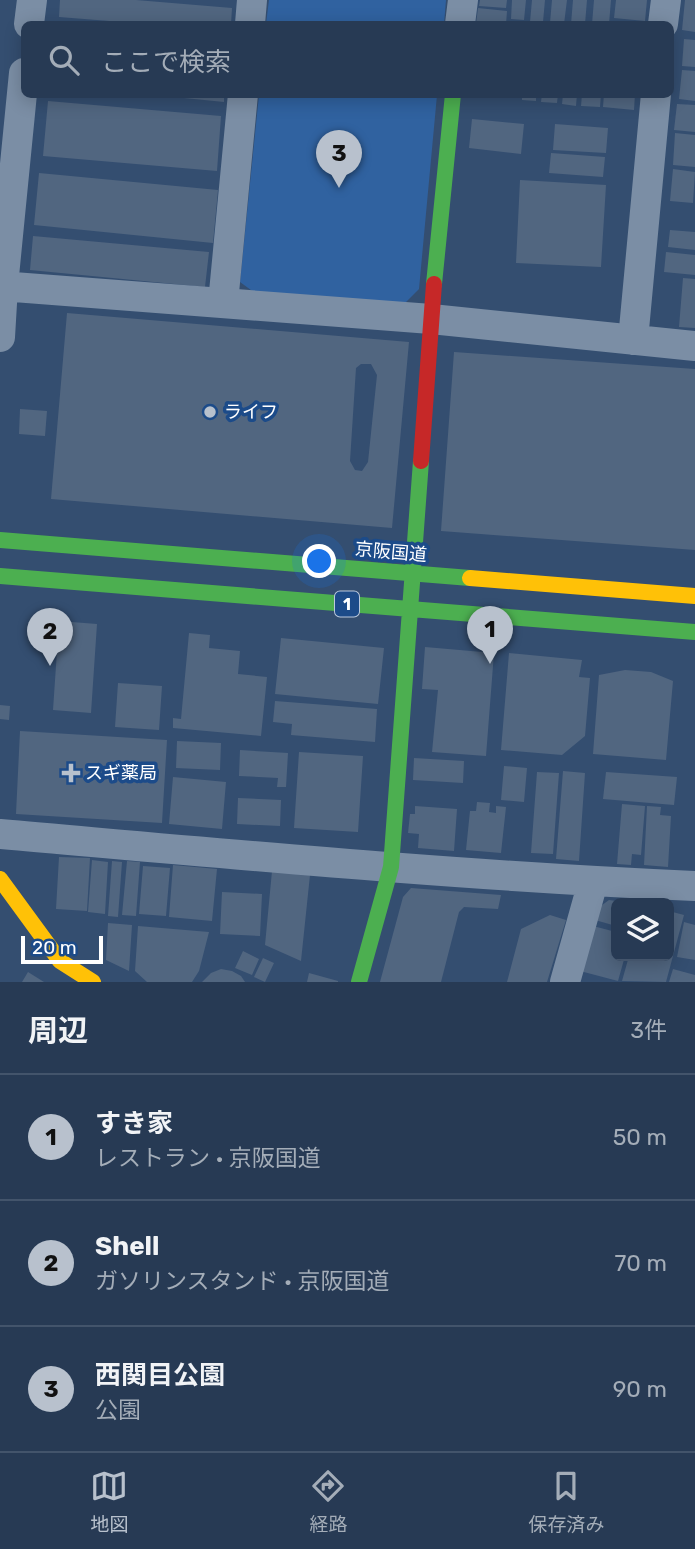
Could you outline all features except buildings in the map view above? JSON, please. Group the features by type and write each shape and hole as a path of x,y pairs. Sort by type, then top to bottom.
{"main road":[{"path":"359,982 391,867 431,319 453,98"},
{"name":"京阪国道","path":"0,540 695,596"},
{"name":"1","path":"0,576 695,632"},
{"path":"0,879 60,961 93,982"}],"street":[{"path":"29,21 32,0"},
{"path":"250,21 252,0"},
{"path":"460,21 463,0"},
{"path":"663,21 666,0"},
{"path":"0,337 2,286 21,98"},
{"path":"223,303 243,98"},
{"path":"633,340 656,98"},
{"path":"2,286 431,319 695,346"},
{"path":"0,834 391,867 593,882 695,886"},
{"path":"565,982 593,882"}],"shaded area":[{"path":"269,0 446,0 444,21 266,21"},
{"path":"259,98 437,98 419,289 404,304 255,293 240,282"}],"traffic: fast":[{"path":"434,284 453,98"},
{"path":"359,982 391,867 421,461"},
{"path":"0,540 470,578"},
{"path":"0,576 695,632"}],"traffic: slow":[{"path":"470,578 695,596"},
{"path":"0,879 60,961 93,982"}],"traffic: jam":[{"path":"421,461 434,284"}],"place":[{"name":"西関目公園","path":"339,188"},
{"name":"ライフ","path":"210,412"},
{"name":"すき家","path":"490,664"},
{"name":"Shell","path":"50,666"},
{"name":"スギ薬局","path":"71,773"}]}
